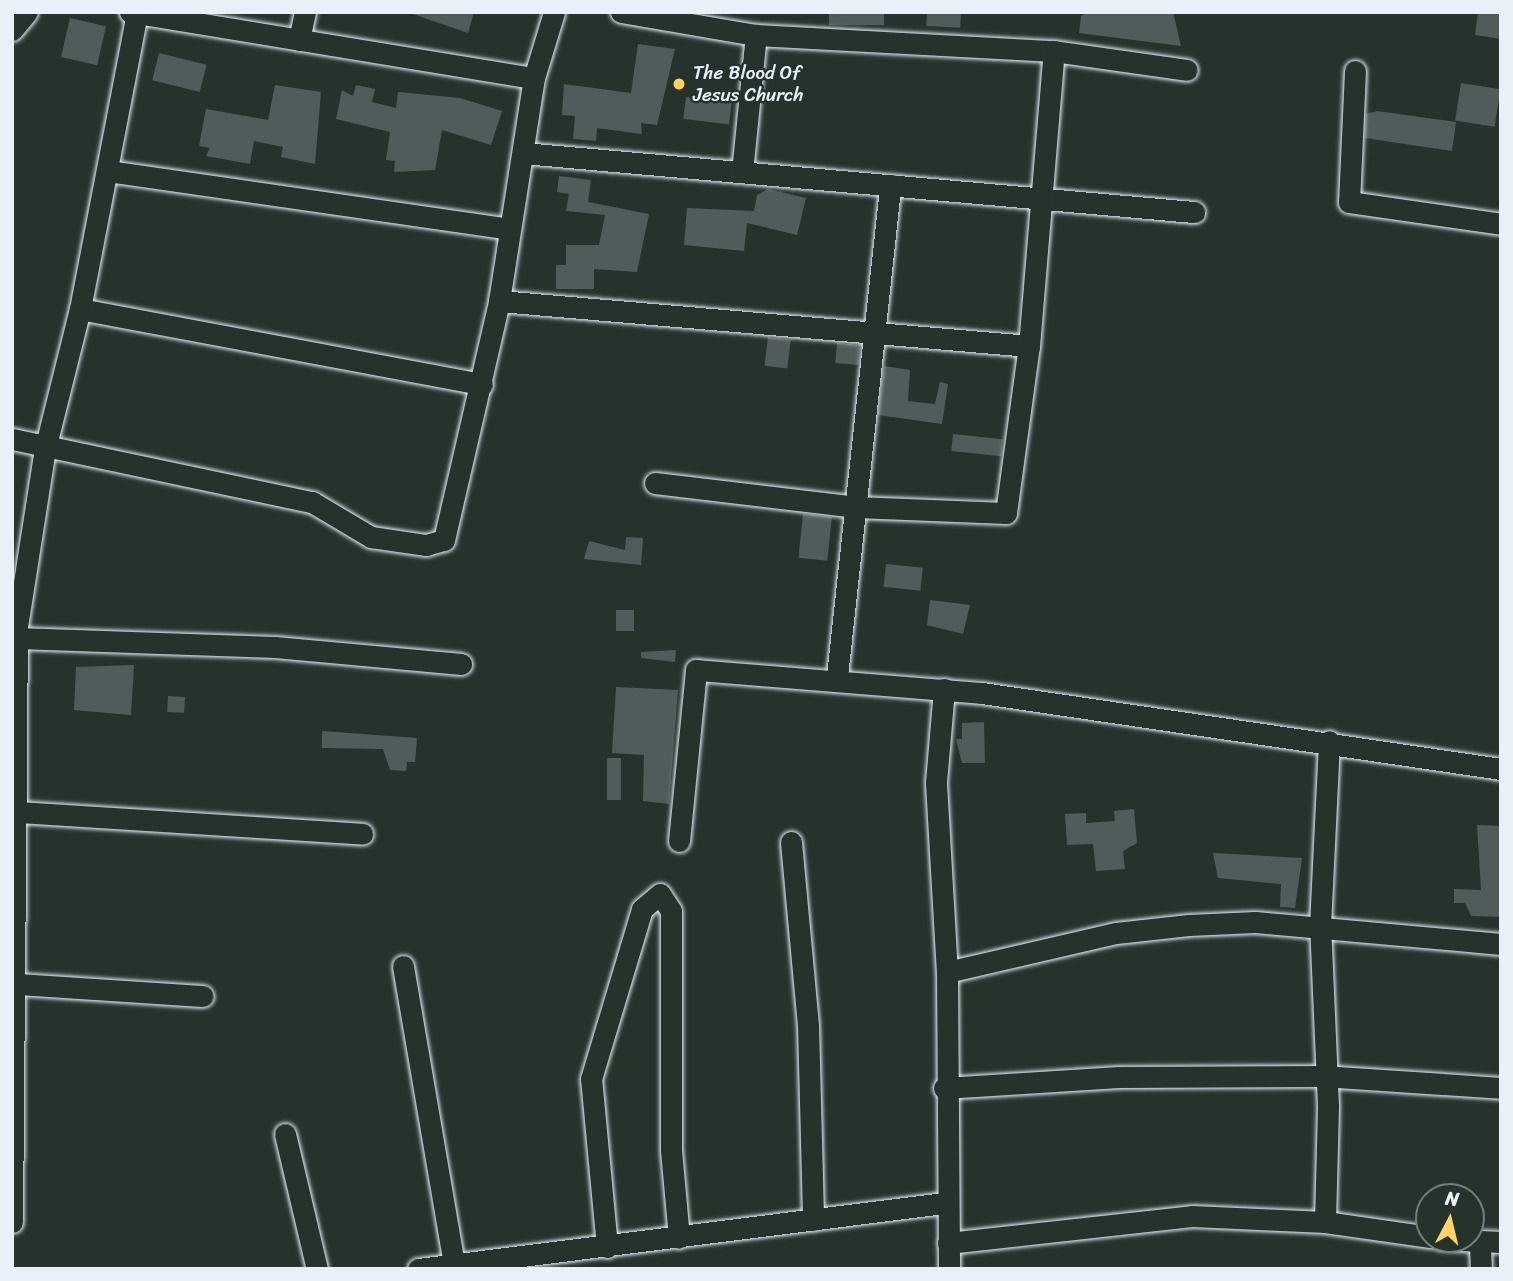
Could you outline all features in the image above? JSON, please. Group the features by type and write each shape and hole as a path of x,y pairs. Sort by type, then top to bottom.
{"street":[{"path":"12,30 27,12"},
{"path":"299,40 305,12"},
{"path":"12,439 45,449 312,502 371,537 426,545 444,540 499,301 534,78 554,12"},
{"path":"621,12 756,34 1054,51 1187,70"},
{"path":"12,1222 17,984 15,631 45,449 80,309 108,171 134,13 534,78"},
{"path":"743,172 756,34"},
{"path":"655,483 855,507 1006,513 1029,346 1054,51"},
{"path":"1355,71 1349,202 1501,224"},
{"path":"523,153 890,185 1040,195 1194,212"},
{"path":"108,171 510,229"},
{"path":"837,676 890,185"},
{"path":"499,301 874,335 1029,346"},
{"path":"80,309 482,384"},
{"path":"15,631 275,647 461,664"},
{"path":"679,841 694,671 837,676 1329,741 1501,769"},
{"path":"944,689 936,783 947,972 944,1203 949,1269"},
{"path":"1325,1222 1328,1106 1322,1076 1320,926 1329,741"},
{"path":"17,812 362,834"},
{"path":"791,842 808,1025 813,1220"},
{"path":"607,1247 591,1079 638,920 660,894 671,911 671,1150 679,1238"},
{"path":"947,972 1116,933 1255,922 1501,944"},
{"path":"402,966 454,1265"},
{"path":"17,984 202,996"},
{"path":"944,1088 1119,1077 1322,1076 1501,1088"},
{"path":"285,1134 317,1269"},
{"path":"418,1269 944,1203"},
{"path":"948,1243 1148,1218 1325,1222 1415,1235"},
{"path":"1481,1269 1490,1243"}],"building":[{"path":"407,12 474,12 468,33"},
{"path":"829,12 884,12 884,25 829,25"},
{"path":"927,12 961,14 960,28 926,26"},
{"path":"1088,12 1173,12 1181,46 1079,33 1081,16"},
{"path":"1478,12 1501,12 1501,39 1475,35"},
{"path":"70,18 106,26 97,65 61,57"},
{"path":"638,44 675,49 657,125 641,123 642,134 597,128 596,141 573,139 575,116 562,115 564,84 631,93"},
{"path":"159,53 207,65 200,92 152,80"},
{"path":"1461,83 1501,89 1495,127 1455,121"},
{"path":"275,85 321,92 315,164 281,157 283,147 254,141 250,164 206,156 210,148 199,146 206,109 268,120"},
{"path":"356,85 375,89 372,102 396,108 398,92 460,98 502,111 491,145 442,130 435,170 394,172 395,161 386,160 390,132 336,119 342,90 353,96"},
{"path":"686,97 732,103 729,124 683,119"},
{"path":"1377,111 1456,122 1452,151 1365,138 1366,114"},
{"path":"559,176 591,180 588,202 649,214 637,272 594,269 594,289 556,289 556,265 566,265 566,245 599,245 605,215 566,211 569,194 557,192"},
{"path":"768,189 806,198 797,235 747,223 744,251 684,245 687,208 754,211 757,195"},
{"path":"768,337 791,340 787,369 764,366"},
{"path":"837,343 860,345 858,365 835,363"},
{"path":"884,366 910,370 908,401 935,404 940,382 948,384 942,424 878,415"},
{"path":"953,434 1003,439 1001,456 951,451"},
{"path":"803,514 832,517 827,561 798,558"},
{"path":"626,537 643,538 641,565 584,559 589,541 625,550"},
{"path":"886,564 923,568 920,591 884,587"},
{"path":"930,600 970,605 963,634 927,625"},
{"path":"616,610 634,610 634,631 616,631"},
{"path":"676,650 675,662 641,658 641,652"},
{"path":"134,665 131,715 74,710 76,667"},
{"path":"616,687 678,690 669,804 643,801 644,755 612,753"},
{"path":"168,696 185,697 184,713 167,712"},
{"path":"984,722 985,763 962,763 956,739 962,739 962,723"},
{"path":"322,731 417,738 415,762 407,762 406,771 390,770 383,749 322,748"},
{"path":"607,758 621,758 621,800 607,800"},
{"path":"1134,809 1137,843 1123,851 1125,869 1096,871 1093,844 1067,845 1065,814 1086,813 1086,823 1115,821 1114,811"},
{"path":"1477,825 1501,826 1501,917 1471,916 1465,903 1454,903 1454,889 1481,890"},
{"path":"1213,853 1302,858 1295,908 1280,907 1281,884 1218,878"}],"place":[{"name":"The Blood Of Jesus Church","path":"679,84"}]}
